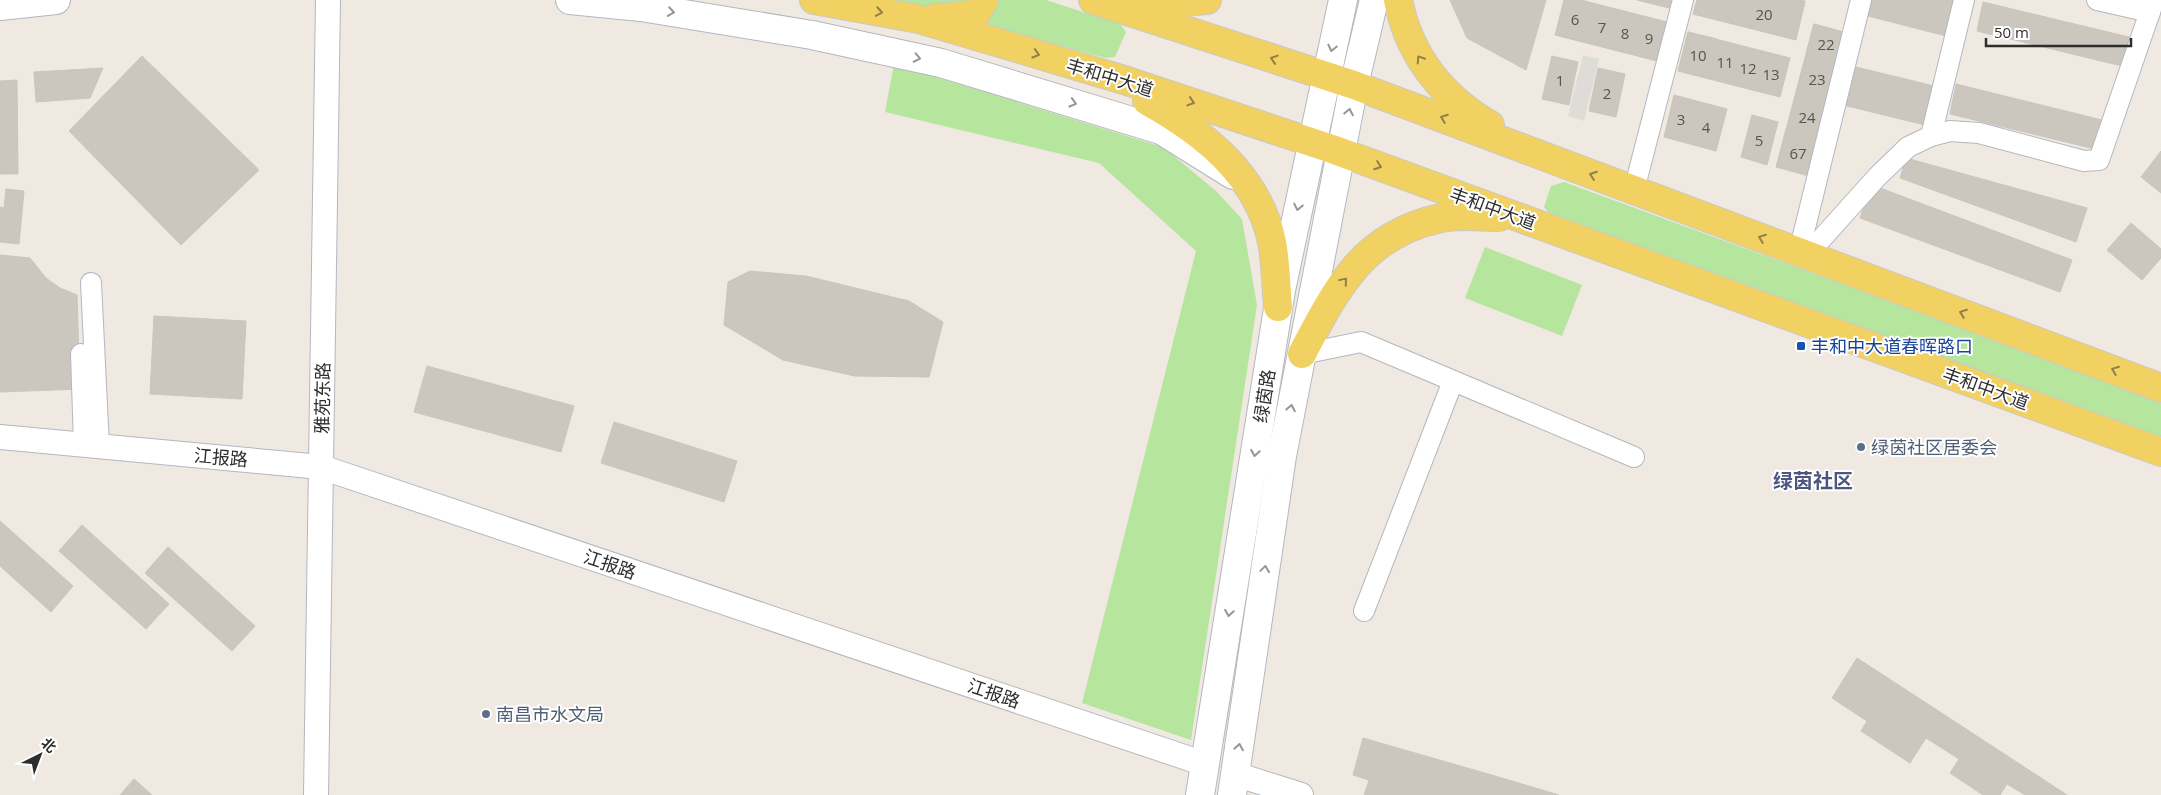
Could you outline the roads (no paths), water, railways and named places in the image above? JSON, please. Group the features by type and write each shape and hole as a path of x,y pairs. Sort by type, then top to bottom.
{"main road":[{"path":"0,6 56,0"},
{"path":"570,0 641,7 812,35 941,63 1161,130 1246,184"},
{"name":"丰和中大道","path":"814,0 919,19 1096,72 1312,142 2161,452"},
{"path":"919,19 975,14 984,0"},
{"path":"1105,4 1207,0"},
{"name":"绿茵路","path":"1200,795 1278,307 1343,0"},
{"name":"绿茵路","path":"1233,785 1282,456 1354,85 1374,0"},
{"path":"1398,0 1402,18 1414,50 1434,80 1468,112 1538,154"},
{"path":"1105,4 1354,85 2161,388"},
{"path":"1096,72 1186,123 1232,162 1260,205 1272,242 1278,307"},
{"path":"1302,354 1336,291 1368,252 1404,228 1443,217 1518,217"}],"street":[{"name":"雅苑东路","path":"316,795 328,0"},
{"path":"1634,190 1683,0"},
{"path":"1803,253 1861,0"},
{"path":"1931,136 1964,0"},
{"path":"1803,253 1908,147 1931,136 1950,131 1979,133 2084,161 2099,160 2152,6 2097,0"},
{"path":"84,282 91,446"},
{"path":"1302,354 1361,342 1634,456"},
{"path":"1364,611 1453,381"},
{"name":"江报路","path":"0,437 321,466 1205,764"},
{"path":"1233,785 1301,795"}],"place":[{"name":"丰和中大道春晖路口","path":"1801,346"},
{"name":"绿茵社区居委会","path":"1861,447"},
{"name":"南昌市水文局","path":"486,714"}],"district":[{"name":"绿茵社区","path":"1813,480"}]}
